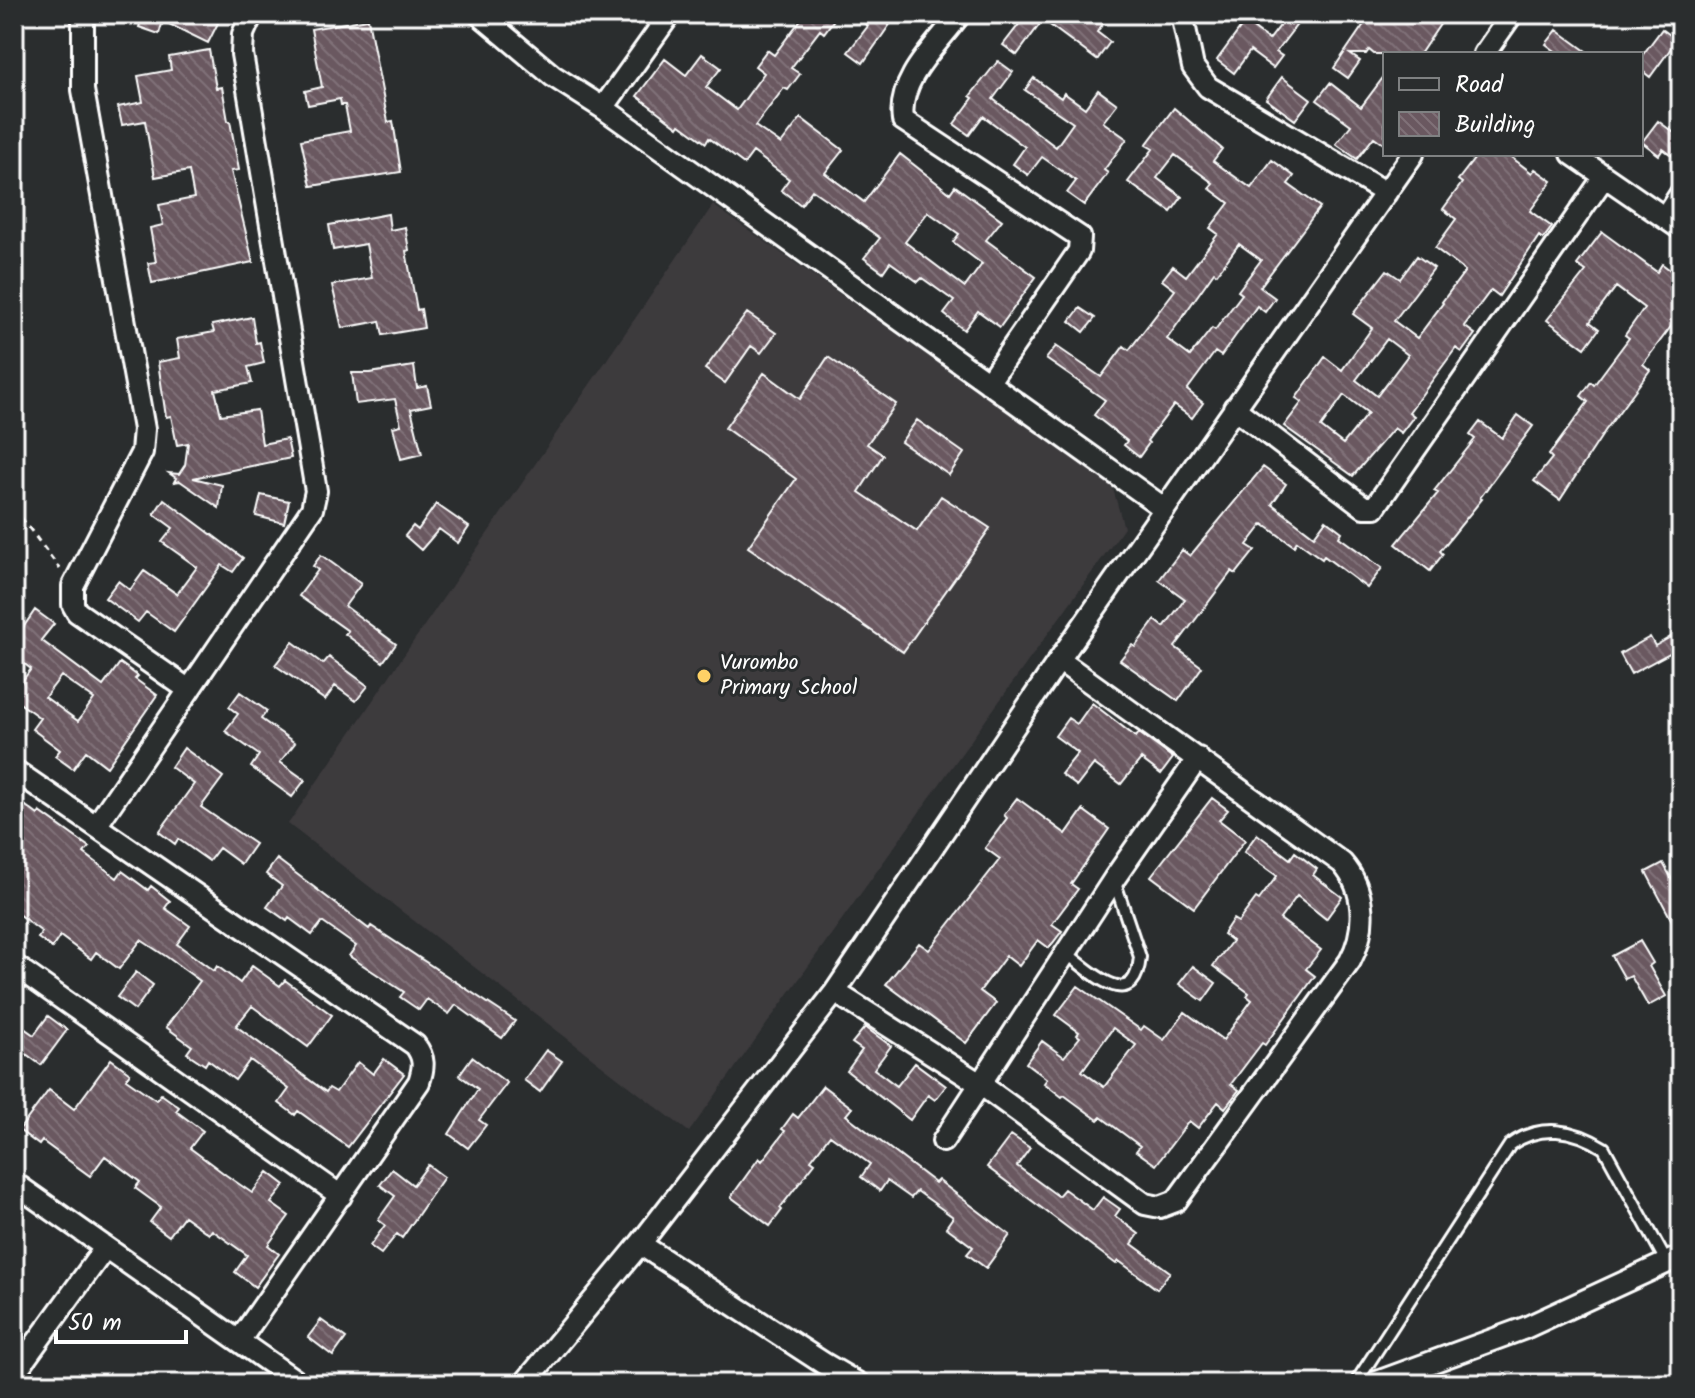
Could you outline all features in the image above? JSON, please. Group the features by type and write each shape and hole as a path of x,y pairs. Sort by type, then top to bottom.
{"street":[{"path":"83,14 83,90 144,442 142,452 73,586 73,605 77,612 189,690"},
{"path":"96,826 312,509 316,491 242,54 243,34 252,14"},
{"path":"479,14 553,76 603,108 1165,509"},
{"path":"603,108 670,14"},
{"path":"960,14 906,85 901,104 903,120 1080,237 1079,251 988,383"},
{"path":"1182,14 1193,67 1208,87 1386,193"},
{"path":"1485,52 1512,14"},
{"path":"524,1384 640,1244 835,992 1059,660 1412,156"},
{"path":"1575,156 1673,224 1681,193"},
{"path":"1234,408 1364,507 1375,507 1604,177"},
{"path":"835,992 980,1084 1145,1204 1169,1206 1176,1201 1350,961 1357,948 1362,900 1354,876 1342,863 1059,660"},
{"path":"943,1141 1114,879 1198,758"},
{"path":"14,770 415,1045 423,1056 419,1082 239,1341"},
{"path":"14,965 341,1196"},
{"path":"14,1183 300,1384"},
{"path":"640,1244 859,1384"},
{"path":"14,1374 105,1248"},
{"path":"1372,1384 1525,1328 1674,1260"}],"lane":[{"path":"1066,953 1111,986 1120,988 1128,985 1139,969 1140,957 1114,879"},
{"path":"1355,1384 1510,1145 1521,1137 1537,1131 1567,1132 1588,1138 1604,1148 1674,1260"}],"path":[{"path":"14,508 73,586"}],"shaded area":[{"name":"Vurombo Primary School","path":"713,205 1112,485 1124,528 689,1132 288,824"}],"building":[{"path":"143,14 205,14 219,21 208,43 163,21 159,34 139,27"},
{"path":"805,14 838,14 824,33 820,30 791,68 800,74 788,90 784,88 755,126 781,144 801,118 843,150 825,173 864,202 900,154 950,193 955,186 1002,220 986,240 1036,277 1000,327 978,311 964,330 944,314 954,301 922,278 918,282 890,262 883,272 864,258 880,238 840,209 812,190 801,205 781,190 789,179 753,152 744,164 709,138 706,143 680,124 678,127 637,96 665,59 686,75 702,54 721,68 706,87 737,110 764,73 755,66 767,50 774,55","holes":["928,212 959,234 953,242 982,264 965,287 905,242"]},
{"path":"873,14 885,14 893,20 863,63 848,52 868,26 865,24"},
{"path":"1027,14 1110,14 1097,32 1110,42 1097,60 1043,20 1017,55 1003,45"},
{"path":"1289,14 1305,14 1276,52 1282,56 1273,68 1250,51 1234,73 1217,60 1245,22 1269,40"},
{"path":"1371,14 1447,14 1421,52 1374,54 1369,50 1366,54 1350,54 1360,61 1348,78 1334,68"},
{"path":"368,19 388,122 393,121 401,172 311,186 301,140 350,131 345,105 341,105 340,99 308,105 305,91 322,87 311,29"},
{"path":"1662,29 1677,40 1650,77 1643,72 1643,54"},
{"path":"1557,30 1587,52 1556,52 1546,44"},
{"path":"209,50 216,88 222,87 230,121 239,170 231,171 253,262 152,283 148,263 156,262 150,228 163,225 159,205 194,198 189,171 155,177 145,121 122,125 118,107 143,102 138,76 171,70 169,57"},
{"path":"998,61 1013,72 993,99 1056,147 1073,123 1025,90 1034,78 1061,98 1064,93 1085,108 1098,90 1117,104 1103,122 1127,139 1104,170 1108,173 1084,205 1067,193 1076,181 1042,157 1028,175 1013,164 1025,147 983,116 969,135 954,124 973,98 970,96"},
{"path":"1282,77 1311,99 1295,120 1266,99"},
{"path":"1383,78 1383,144 1374,137 1357,159 1336,144 1351,125 1317,100 1330,83 1361,107"},
{"path":"1174,108 1222,149 1213,161 1251,188 1272,160 1294,176 1288,184 1320,207 1260,287 1275,298 1265,312 1257,306 1221,356 1215,352 1187,390 1203,403 1192,418 1174,405 1139,457 1124,445 1127,441 1094,415 1105,400 1046,359 1056,346 1101,377 1124,346 1129,350 1175,290 1162,280 1173,266 1186,276 1218,234 1210,228 1229,203 1209,188 1213,183 1175,155 1157,178 1182,197 1171,212 1128,182 1153,149 1146,145","holes":["1239,244 1261,260 1238,291 1242,294 1215,330 1212,328 1190,356 1167,339 1214,272 1217,274"]},
{"path":"1658,121 1681,138 1681,162 1663,149 1659,155 1643,141"},
{"path":"1476,156 1510,156 1532,173 1535,169 1552,181 1530,211 1552,227 1543,239 1539,236 1499,296 1491,290 1464,326 1475,334 1462,352 1456,348 1409,412 1414,416 1401,433 1394,428 1353,476 1284,426 1302,402 1296,398 1325,357 1342,370 1372,328 1353,314 1387,270 1400,279 1417,256 1434,268 1394,321 1417,338 1443,303 1465,271 1435,248 1456,219 1443,209 1462,183 1458,180","holes":["1387,339 1408,355 1377,396 1356,380","1344,395 1368,413 1343,444 1321,427"]},
{"path":"388,214 390,230 405,227 409,250 406,251 417,310 421,309 424,328 383,335 380,321 342,328 332,285 372,278 366,244 333,250 329,225"},
{"path":"1602,232 1657,272 1662,264 1681,278 1681,330 1673,324 1643,364 1650,370 1560,500 1534,481 1588,402 1581,396 1591,382 1594,385 1629,338 1625,335 1644,308 1616,287 1590,322 1599,329 1585,348 1547,320 1586,271 1577,265"},
{"path":"1080,308 1095,318 1084,332 1070,321"},
{"path":"747,313 776,333 761,353 751,346 725,383 705,369"},
{"path":"252,317 256,343 260,342 264,363 248,367 252,383 215,390 221,415 257,410 262,444 287,439 291,458 193,478 222,485 219,508 180,481 174,482 176,478 169,473 179,474 185,465 188,443 177,445 171,416 166,417 158,362 180,358 177,339 214,332 212,325"},
{"path":"828,357 896,404 867,444 883,455 859,492 917,531 941,496 990,528 903,652 748,547 796,479 725,428 764,373 800,399"},
{"path":"414,366 417,388 427,386 431,405 411,409 422,454 401,459 393,427 401,425 395,399 356,404 352,373"},
{"path":"1518,415 1533,426 1482,499 1440,551 1443,554 1430,571 1396,544 1438,493 1434,491 1475,439 1470,435 1480,422 1502,438"},
{"path":"917,420 964,453 949,475 901,442"},
{"path":"1263,467 1286,484 1272,504 1314,536 1326,520 1342,532 1339,537 1382,568 1367,588 1324,556 1322,559 1297,541 1294,546 1263,524 1247,545 1255,550 1236,574 1232,571 1175,647 1202,667 1178,701 1120,660 1132,645 1135,647 1155,620 1164,627 1185,599 1159,580 1182,550 1190,556"},
{"path":"261,495 289,501 284,523 256,516"},
{"path":"164,499 243,558 233,572 222,565 174,632 146,612 138,622 105,598 118,581 130,590 144,571 177,594 197,567 162,542 173,528 154,514"},
{"path":"436,504 469,527 458,543 439,529 421,550 405,536 413,526 418,530"},
{"path":"321,555 361,584 345,606 396,644 383,662 345,634 348,631 299,596 318,570 313,566"},
{"path":"35,610 54,624 41,640 103,686 120,663 157,695 107,767 86,751 73,769 55,756 60,750 32,729 40,718 14,699 14,692 31,669 14,656 14,623 22,629","holes":["61,676 94,699 78,721 45,697"]},
{"path":"1681,631 1681,647 1631,674 1620,654 1650,637 1655,646"},
{"path":"293,642 323,664 329,657 368,686 356,701 335,686 325,700 275,665"},
{"path":"240,692 267,711 261,719 295,743 280,762 305,780 292,797 251,767 259,755 225,731 238,714 229,707"},
{"path":"1092,703 1136,737 1139,733 1173,758 1161,774 1141,759 1121,784 1094,764 1077,786 1061,774 1078,753 1055,736 1068,718 1077,724"},
{"path":"184,748 223,777 201,807 255,844 241,864 219,848 209,861 178,839 175,844 159,832 194,784 171,767"},
{"path":"14,797 89,847 84,853 117,878 122,871 148,890 151,886 170,901 165,908 190,926 177,944 214,971 217,966 240,983 252,966 280,986 285,980 332,1015 308,1047 252,1006 236,1026 326,1092 329,1088 336,1092 358,1062 373,1074 384,1059 404,1074 348,1147 298,1111 295,1115 279,1103 289,1089 250,1060 235,1080 208,1060 205,1065 187,1053 192,1046 166,1027 200,981 167,957 141,940 119,969 96,952 91,959 60,936 52,948 38,938 42,932 14,911"},
{"path":"1017,798 1066,834 1083,810 1109,829 1071,884 1078,889 1052,924 1062,931 1049,948 1038,940 1019,966 1006,956 980,991 996,1003 966,1043 886,984 919,943 929,950 1000,859 985,848"},
{"path":"1212,798 1228,810 1219,820 1245,840 1194,908 1151,876"},
{"path":"1257,834 1290,859 1295,852 1317,869 1313,875 1342,897 1326,919 1297,896 1280,919 1321,950 1306,969 1315,976 1265,1045 1262,1043 1231,1084 1239,1090 1225,1108 1218,1102 1198,1128 1189,1121 1156,1165 1136,1151 1140,1146 1101,1117 1098,1120 1064,1095 1062,1097 1044,1083 1047,1079 1026,1063 1042,1041 1064,1057 1080,1037 1077,1035 1079,1032 1056,1015 1078,986 1141,1030 1144,1026 1164,1040 1185,1012 1223,1040 1252,1000 1247,996 1249,993 1213,966 1232,941 1223,934 1233,919 1238,922 1256,898 1259,900 1277,876 1244,852","holes":["1113,1028 1136,1045 1104,1087 1082,1071"]},
{"path":"277,859 369,929 371,926 515,1021 502,1038 456,1005 449,1014 427,999 419,1010 400,997 404,992 349,956 356,946 322,922 312,935 289,918 287,921 267,907 282,886 266,874"},
{"path":"1663,863 1681,896 1681,916 1672,921 1646,872"},
{"path":"1640,941 1653,963 1649,966 1666,996 1648,1006 1631,976 1625,979 1612,956"},
{"path":"1193,966 1216,983 1203,1001 1179,984"},
{"path":"136,972 153,985 135,1010 117,997"},
{"path":"48,1016 67,1030 41,1065 14,1045 14,1021 34,1035"},
{"path":"865,1027 891,1046 874,1069 897,1086 915,1063 946,1086 935,1100 928,1095 910,1120 847,1071 862,1050 852,1043"},
{"path":"546,1050 562,1061 540,1092 524,1080"},
{"path":"472,1057 507,1083 479,1120 486,1125 468,1148 449,1134 478,1089 459,1075"},
{"path":"111,1059 130,1073 126,1079 156,1100 161,1094 179,1107 176,1111 203,1131 190,1148 226,1175 252,1193 268,1172 285,1185 271,1203 289,1216 268,1245 279,1254 255,1287 235,1272 247,1255 212,1230 209,1234 184,1216 169,1236 150,1222 161,1207 135,1188 140,1182 105,1156 90,1176 42,1141 39,1145 19,1130 49,1090 74,1109"},
{"path":"823,1086 852,1108 846,1115 1010,1235 986,1268 967,1254 973,1247 946,1227 953,1217 917,1191 911,1198 887,1181 880,1191 861,1177 870,1164 830,1135 811,1160 815,1163 770,1226 731,1197 759,1158 762,1161 785,1131 782,1129 793,1114 798,1118"},
{"path":"1011,1135 1030,1148 1017,1166 1058,1196 1064,1189 1093,1210 1103,1197 1120,1209 1115,1216 1139,1234 1132,1244 1170,1272 1157,1289 1119,1261 1116,1264 987,1167"},
{"path":"428,1165 444,1177 402,1238 397,1234 381,1254 370,1246 385,1225 378,1220 395,1196 380,1185 392,1169 413,1185"},
{"path":"321,1320 346,1338 333,1356 308,1337"}],"place":[{"name":"Vurombo Primary School","path":"704,676"}]}
